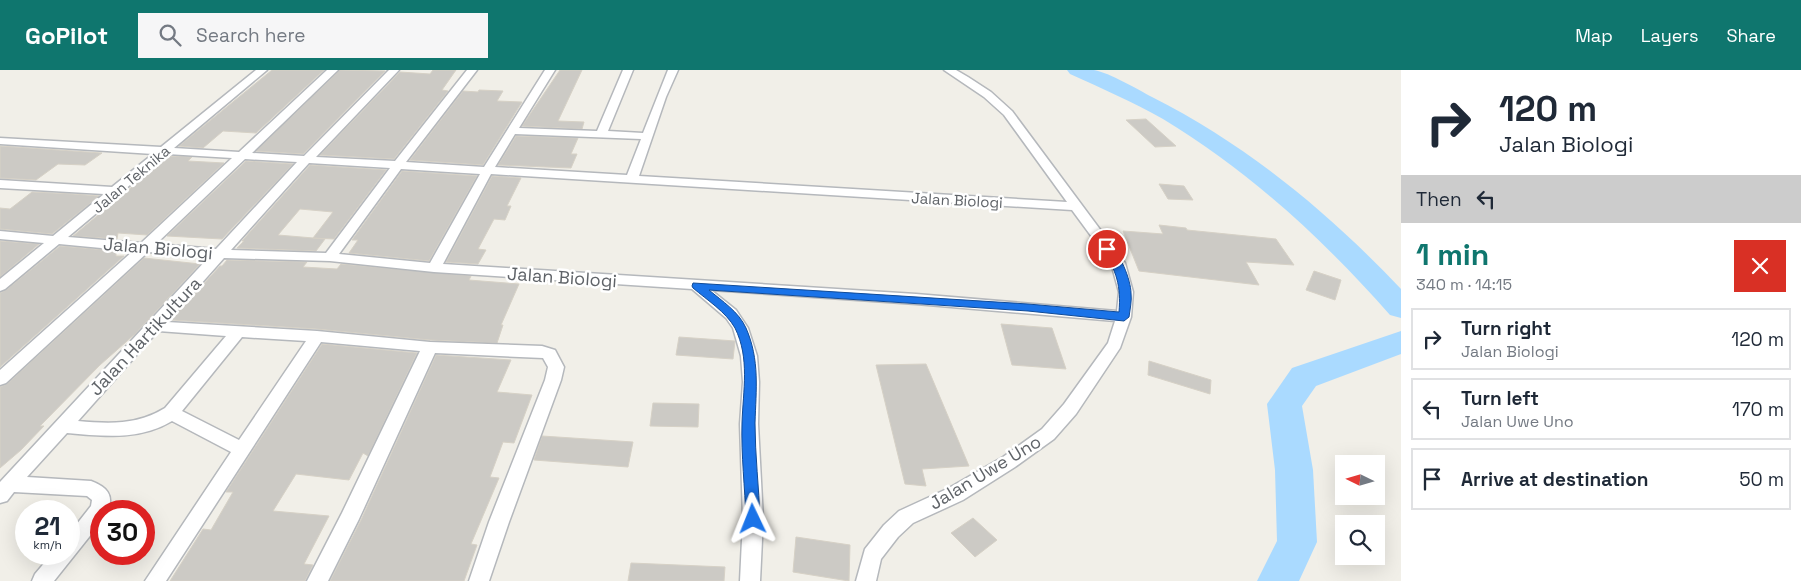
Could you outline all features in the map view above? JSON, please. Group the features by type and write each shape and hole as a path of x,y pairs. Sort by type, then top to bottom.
{"street":[{"name":"Jalan Teknika","path":"0,286 262,70"},
{"path":"0,379 146,246 333,70"},
{"name":"Jalan Hartikultura","path":"5,489 305,161 394,70"},
{"path":"330,257 399,167 432,118 472,70"},
{"path":"434,268 487,171 550,70"},
{"path":"601,134 628,70"},
{"path":"632,180 646,136 673,70"},
{"name":"Jalan Uwe Uno","path":"865,581 872,555 891,531 906,517 956,494 1009,462 1048,434 1070,408 1115,344 1124,317 1126,292 1118,263 1008,113 999,103 972,83 949,70"},
{"path":"511,131 646,136"},
{"name":"Jalan Biologi","path":"0,141 399,167 1075,206"},
{"path":"0,184 117,191"},
{"name":"Jalan Biologi","path":"0,235 146,246 221,254 330,257 434,268 1028,307 1124,317"},
{"path":"697,286 730,314 740,328 749,356 752,382 749,424 753,519 750,581"},
{"path":"154,326 317,336 430,348 542,351 549,354 556,367 548,397 499,522 480,581"},
{"path":"62,426 117,430 143,428 161,420 171,413 238,331"},
{"path":"155,581 317,336"},
{"path":"317,581 349,519 430,348"},
{"path":"171,413 192,422 242,450"},
{"path":"5,489 92,489 102,497 100,509 80,534"},
{"path":"42,581 55,565"}],"building":[{"path":"272,70 324,70 256,133 223,131 203,148 179,146"},
{"path":"340,70 385,71 303,154 256,151"},
{"path":"433,70 456,70 442,90 448,91 394,159 320,155 400,72 430,74"},
{"path":"560,70 582,70 558,121 584,122 582,129 522,126"},
{"path":"479,90 503,91 497,101 522,102 483,165 410,160 463,91 478,92"},
{"path":"1146,119 1176,146 1155,147 1126,120"},
{"path":"516,136 578,138 571,154 577,154 571,168 498,165"},
{"path":"0,146 102,153 85,165 58,164 36,180 0,178"},
{"path":"169,156 192,157 188,161 224,163 147,235 118,233 117,239 73,236"},
{"path":"246,161 293,164 222,239 167,236"},
{"path":"310,165 386,170 334,239 314,238 325,239 316,251 237,248 244,241 242,241","holes":["300,209 333,212 313,238 278,235"]},
{"path":"402,171 477,176 429,261 349,253 358,240 352,240"},
{"path":"492,176 521,178 507,206 511,206 505,220 494,219 478,249 486,250 478,264 446,262"},
{"path":"1159,184 1184,186 1193,200 1168,199"},
{"path":"32,192 99,196 52,234 0,229 0,208 10,209"},
{"path":"1159,225 1186,228 1187,230 1276,239 1294,265 1246,262 1259,285 1139,271 1123,231 1163,234"},
{"path":"0,241 39,244 0,277"},
{"path":"60,246 116,251 116,256 124,256 0,367 0,293"},
{"path":"144,258 200,264 135,334 100,365 40,426 44,426 21,450 0,468 0,387 7,384"},
{"path":"227,260 307,262 303,267 337,269 341,264 471,276 469,280 519,284 501,325 503,325 497,343 430,340 317,329 171,320"},
{"path":"1314,271 1341,280 1335,300 1306,290"},
{"path":"1001,324 1052,328 1066,369 1012,365"},
{"path":"679,337 735,341 733,359 676,355"},
{"path":"322,344 417,353 368,456 363,453 349,480 296,474 273,511 329,516 304,564 313,565 305,581 170,581 203,529 211,530 233,492 226,492"},
{"path":"436,355 511,360 497,392 532,395 514,443 503,442 490,477 499,478 471,544 477,545 464,581 330,581 361,520"},
{"path":"1149,361 1211,380 1210,394 1148,375"},
{"path":"926,364 969,466 922,469 926,486 905,484 876,365"},
{"path":"653,403 699,404 698,427 650,426"},
{"path":"542,436 633,442 628,467 534,460"},
{"path":"973,518 997,540 975,557 951,533"},
{"path":"796,537 850,545 849,581 793,572"},
{"path":"631,563 725,567 724,581 628,581"}],"waterway":[{"path":"1077,70 1124,90 1169,114 1212,140 1253,169 1331,234 1401,308"},
{"path":"1278,581 1297,542 1294,470 1284,404 1304,377 1401,342"}],"route":[{"path":"753,519 749,424 752,382 749,356 740,328 730,314 697,286 1028,307 1124,317 1126,292 1118,263 1107,249"}]}
